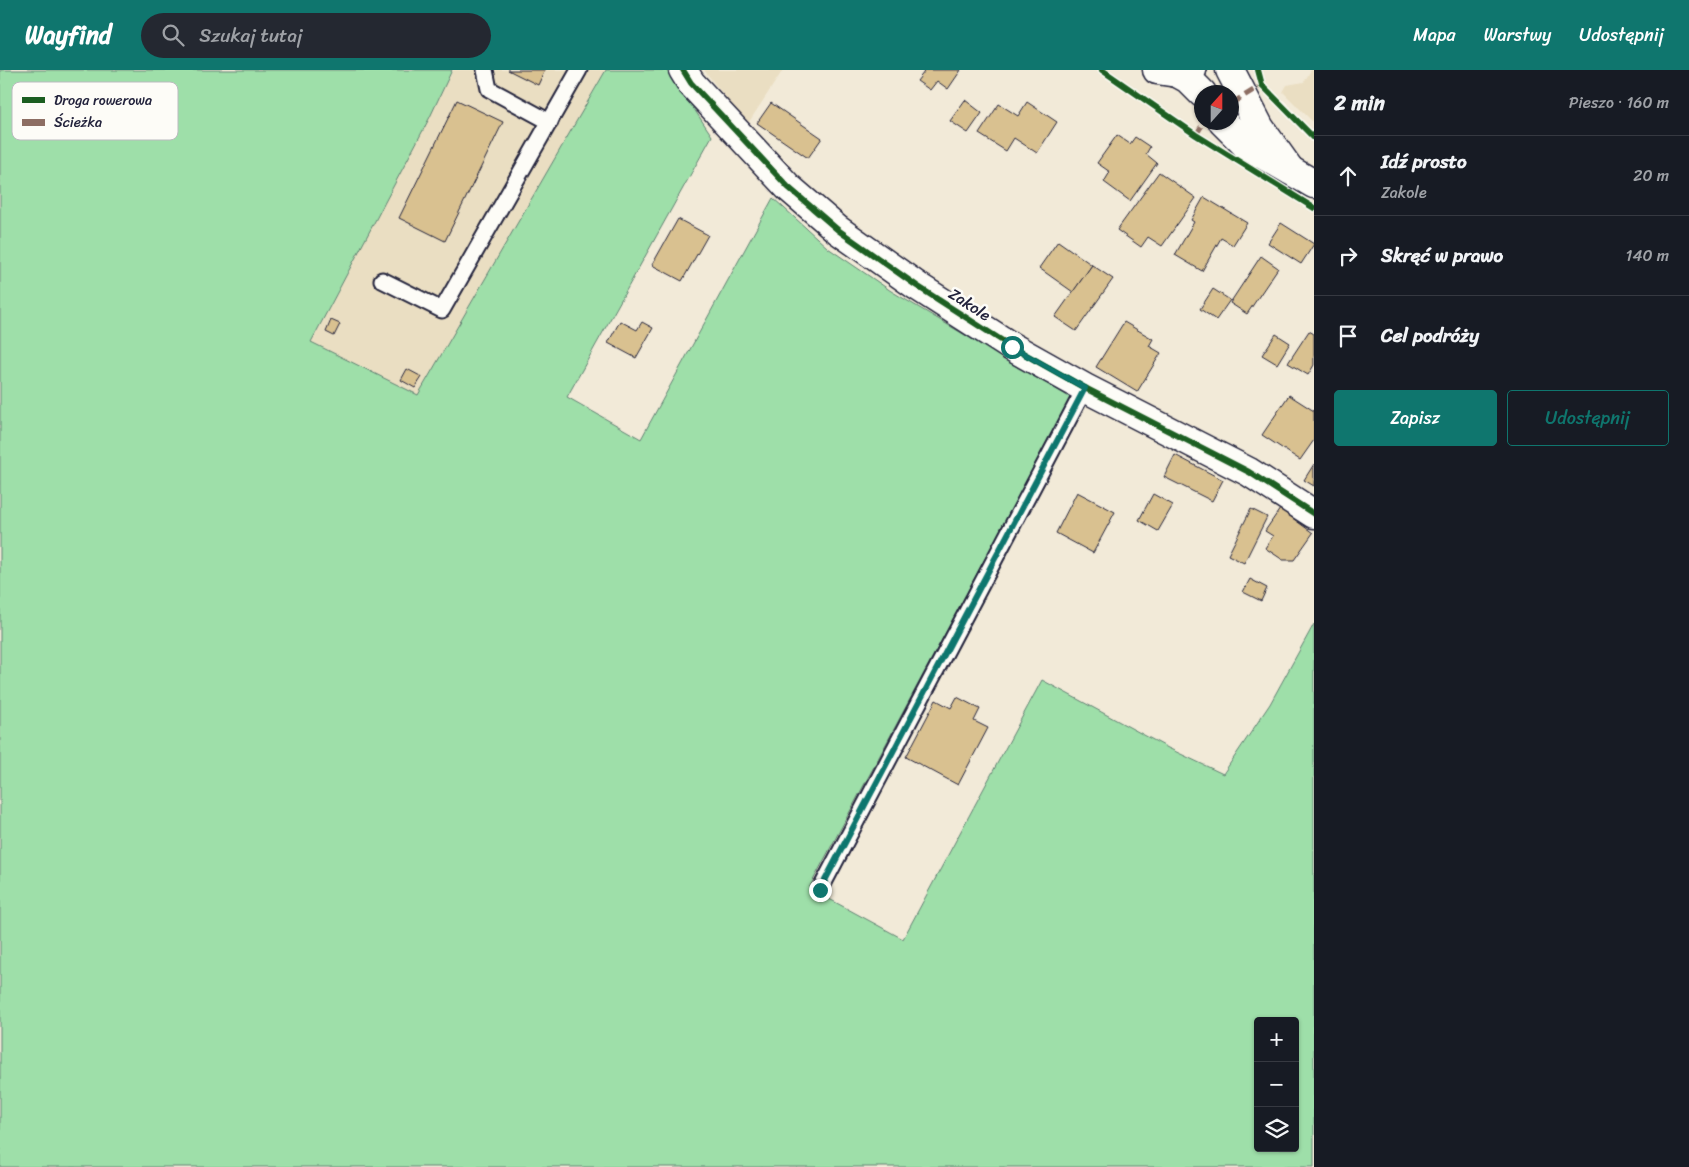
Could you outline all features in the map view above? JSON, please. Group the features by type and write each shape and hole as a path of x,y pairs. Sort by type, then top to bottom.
{"street":[{"name":"Zakole","path":"682,70 691,83 788,187 838,230 917,286 1012,347 1085,388 1249,472 1314,514"},
{"path":"1230,70 1260,128 1290,170"},
{"path":"1175,71 1194,85"},
{"path":"1231,130 1246,145 1314,184"}],"lane":[{"path":"485,70 489,89 550,122"},
{"path":"382,280 442,310 579,70"},
{"path":"820,890 1085,388"}],"shaded area":[{"path":"453,70 606,70 418,396 311,343"},
{"path":"704,70 783,70 747,125"},
{"path":"1311,70 1314,70 1314,123 1283,92 1287,85 1304,82"}],"green space":[{"path":"0,70 452,70 430,117 311,342 418,395 606,70 668,70 712,136 567,397 641,439 773,198 828,248 891,291 1071,398 809,888 903,939 1042,680 1168,748 1223,774 1270,704 1314,624 1314,1167 0,1167"}],"building":[{"path":"508,70 545,70 538,85"},
{"path":"921,70 961,70 948,89 937,81 930,90 917,81 924,72"},
{"path":"457,100 503,122 445,241 399,218"},
{"path":"965,100 982,113 968,133 950,121"},
{"path":"1027,102 1057,122 1037,153 1014,138 1006,151 979,134 999,104 1018,116"},
{"path":"771,103 822,138 808,158 757,123"},
{"path":"1117,135 1130,144 1135,137 1150,147 1146,154 1157,163 1130,201 1104,182 1110,172 1097,163"},
{"path":"1159,172 1196,198 1162,246 1148,237 1141,247 1117,230"},
{"path":"1204,197 1247,223 1233,245 1221,238 1202,271 1175,255 1194,222 1191,220"},
{"path":"678,219 708,235 682,281 652,265"},
{"path":"1281,223 1314,244 1301,264 1268,243"},
{"path":"1058,241 1092,265 1073,292 1039,268"},
{"path":"1261,256 1278,268 1247,314 1230,303"},
{"path":"1092,265 1113,279 1076,331 1055,317"},
{"path":"1213,289 1230,300 1216,320 1200,309"},
{"path":"331,320 340,324 334,336 326,332"},
{"path":"620,321 637,330 642,322 653,328 636,358 608,343"},
{"path":"1124,322 1153,339 1149,346 1161,353 1137,392 1096,367"},
{"path":"1309,331 1314,334 1314,365 1308,375 1288,363"},
{"path":"1276,334 1290,343 1277,364 1262,355"},
{"path":"407,369 422,377 415,388 401,380"},
{"path":"1289,395 1314,411 1314,440 1300,460 1262,435"},
{"path":"1175,455 1223,480 1212,501 1164,477"},
{"path":"1314,464 1314,486 1304,480"},
{"path":"1077,492 1115,512 1093,553 1056,533"},
{"path":"1153,494 1173,505 1158,531 1139,520"},
{"path":"1251,509 1267,517 1244,563 1228,555"},
{"path":"1280,509 1313,533 1294,560 1283,560 1265,548 1273,536 1265,531"},
{"path":"1250,579 1267,588 1261,601 1243,592"},
{"path":"957,697 980,709 974,721 988,728 958,785 906,757 936,700 951,708"}],"marked path":[{"path":"1239,99 1262,85"},
{"path":"1196,135 1199,130"}],"cycle path":[{"path":"683,70 691,83 788,187 838,230 917,286 1012,347 1085,388 1249,472 1314,514"},
{"path":"1102,70 1196,135 1314,208"},
{"path":"1258,70 1262,85 1314,138"}],"route":[{"path":"820,890 1085,388 1012,347"}]}
